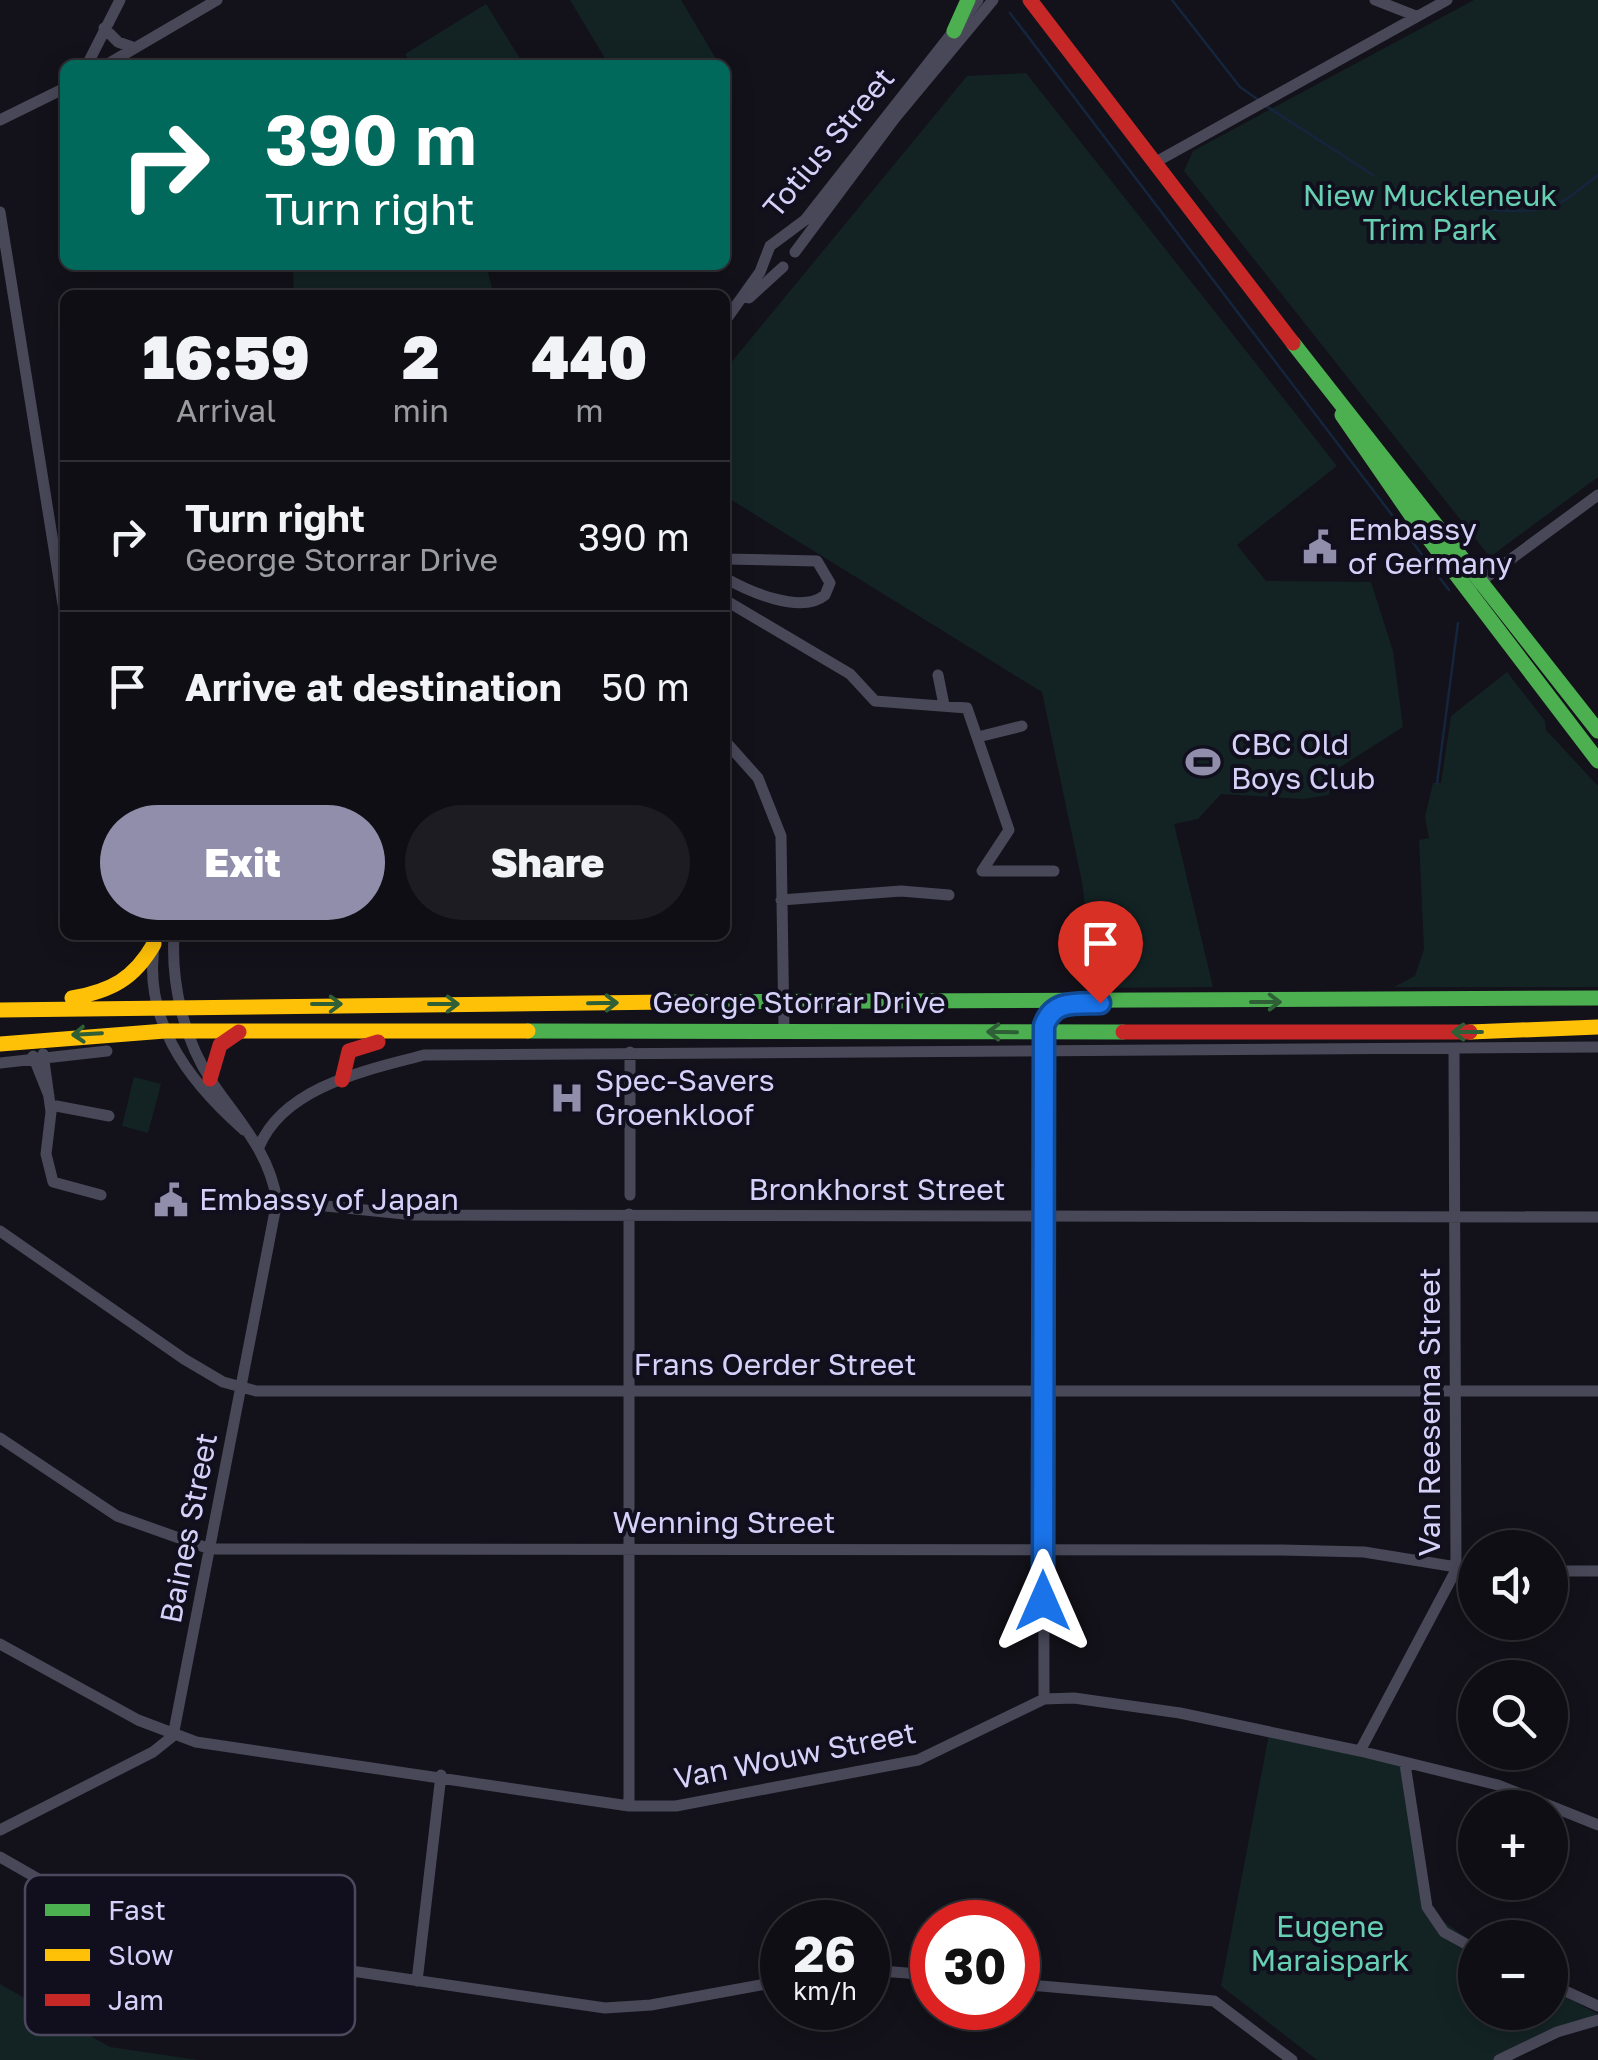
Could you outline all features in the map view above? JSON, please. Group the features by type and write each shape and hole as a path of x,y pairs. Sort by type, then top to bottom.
{"main road":[{"path":"954,31 968,0"},
{"path":"1020,0 1099,103 1117,118 1154,164 1315,372 1413,518 1543,660 1598,731"},
{"path":"1030,0 1107,98 1117,118"},
{"path":"1476,585 1552,700 1598,761"},
{"path":"1543,660 1542,670 1554,690 1552,700"},
{"path":"1,1010 112,991 137,974 155,940"},
{"name":"George Storrar Drive","path":"1,1010 783,1001 1063,1004 1598,998"},
{"path":"931,1002 953,1011 1026,1010 1044,1040"},
{"path":"1195,1032 1208,1022 1213,1002"},
{"path":"1213,1002 1222,1020 1235,1032"},
{"path":"1044,1040 1049,1014 1063,1004"},
{"name":"George Storrar Drive","path":"0,1044 36,1038 165,1031 784,1030 1044,1040 1195,1032 1518,1032 1598,1028"},
{"path":"210,1079 220,1044 239,1032"},
{"path":"342,1080 345,1056 356,1046 418,1041 437,1033"}],"street":[{"path":"89,60 120,0"},
{"path":"115,60 217,0"},
{"name":"Totius Street","path":"730,313 770,246 805,220 978,0"},
{"name":"Totius Street","path":"795,252 895,118 992,0"},
{"path":"1374,0 1416,16"},
{"path":"1154,164 1447,0"},
{"path":"104,28 118,42 135,48"},
{"path":"0,120 60,90"},
{"path":"0,212 60,586"},
{"path":"768,255 771,263 782,268 790,264 795,252 789,242 780,240"},
{"name":"Totius Street","path":"730,316 782,268"},
{"path":"1476,585 1598,495"},
{"path":"730,559 817,561 830,582 825,595 810,602 766,598 730,580"},
{"path":"730,603 856,678 875,701 967,708 1009,830 982,871 1054,871"},
{"path":"938,675 944,705"},
{"path":"978,737 1022,726"},
{"path":"730,747 758,778 778,826 783,858 784,1030"},
{"path":"781,900 901,891 949,896"},
{"path":"155,940 165,1031 197,1087 257,1143"},
{"path":"174,940 180,1006"},
{"name":"Baines Street","path":"173,1736 277,1201 257,1143 210,1079 180,1006"},
{"path":"1044,1040 1044,1700"},
{"name":"George Storrar Drive","path":"257,1143 271,1124 308,1096 342,1080 424,1056 1044,1040 1454,1049 1598,1047"},
{"name":"Van Reesema Street","path":"1360,1750 1456,1570 1454,1049"},
{"path":"0,1063 107,1050"},
{"path":"630,1052 630,1194"},
{"path":"38,1056 50,1101 46,1154 53,1182 100,1195"},
{"path":"50,1101 109,1116"},
{"name":"Bronkhorst Street","path":"277,1201 414,1215 1598,1218"},
{"path":"629,1214 630,1806"},
{"name":"Frans Oerder Street","path":"0,1230 184,1359 242,1389 1598,1391"},
{"name":"Wenning Street","path":"0,1438 116,1516 210,1550 630,1547 1355,1552 1456,1570"},
{"path":"1568,1571 1598,1572"},
{"name":"Van Wouw Street","path":"0,1644 173,1736 630,1806 676,1806 918,1760 1044,1700 1131,1705 1360,1750 1498,1786 1598,1825"},
{"path":"0,1830 153,1752 173,1736"},
{"path":"1406,1764 1428,1907 1444,1932 1458,1940"},
{"path":"417,1981 441,1775"},
{"path":"0,1857 32,1875"},
{"path":"355,1971 626,2009 760,1985"},
{"path":"1040,1986 1214,2000 1292,2060"},
{"path":"1568,1992 1598,2006"},
{"path":"1499,2060 1557,2032 1598,2020"}],"green space":[{"path":"570,0 681,0 717,60 606,60"},
{"name":"Niew Muckleneuk Trim Park","path":"1474,0 1598,0 1598,477 1490,557 1184,171 1193,151"},
{"path":"486,4 521,60 409,60 405,54"},
{"path":"1026,73 1337,466 1237,545 1266,581 1371,582 1393,651 1403,727 1334,771 1329,795 1303,799 1221,794 1198,819 1174,824 1213,987 1095,988 1082,882 1042,692 730,499 730,364 967,76"},
{"path":"487,270 493,290 294,290 293,273"},
{"path":"1507,672 1545,721 1546,730 1598,786 1598,987 1394,987 1415,976 1424,949 1419,840 1429,838 1425,817 1433,783 1441,783 1451,716"},
{"path":"134,1077 161,1084 148,1133 122,1126"},
{"name":"Eugene Maraispark","path":"1270,1729 1404,1763 1423,1907 1458,1932 1458,2030 1564,2030 1499,2060 1317,2060 1221,1986"},
{"path":"0,1984 25,1998 25,2035 89,2035 110,2047 198,2060 0,2060"},
{"name":"Eugene Maraispark","path":"1568,1998 1598,2014 1568,2028"}],"waterway":[{"path":"1172,0 1240,87 1260,101"},
{"path":"1010,13 1449,590"},
{"path":"1266,106 1373,175"},
{"path":"1397,188 1455,205 1524,211 1560,203 1598,175"},
{"path":"1437,783 1458,623"}],"traffic: fast":[{"path":"954,31 968,0"},
{"path":"1293,343 1598,731"},
{"path":"1342,415 1413,518 1598,761"},
{"path":"670,1002 1598,998"},
{"path":"528,1031 1123,1032"}],"traffic: slow":[{"path":"72,998 98,992 130,975 154,944"},
{"path":"0,1010 670,1002"},
{"path":"1470,1032 1598,1027"},
{"path":"0,1044 165,1031 528,1031"}],"traffic: jam":[{"path":"1030,0 1293,343"},
{"path":"210,1079 220,1045 239,1032"},
{"path":"1123,1032 1470,1032"},
{"path":"342,1080 349,1051 378,1042"}],"place":[{"name":"Embassy of Germany","path":"1320,547"},
{"name":"CBC Old Boys Club","path":"1203,762"},
{"name":"Spec-Savers Groenkloof","path":"567,1098"},
{"name":"Embassy of Japan","path":"171,1200"}],"route":[{"path":"1043,1601 1044,1026 1049,1014 1063,1004 1100,1003"}]}
